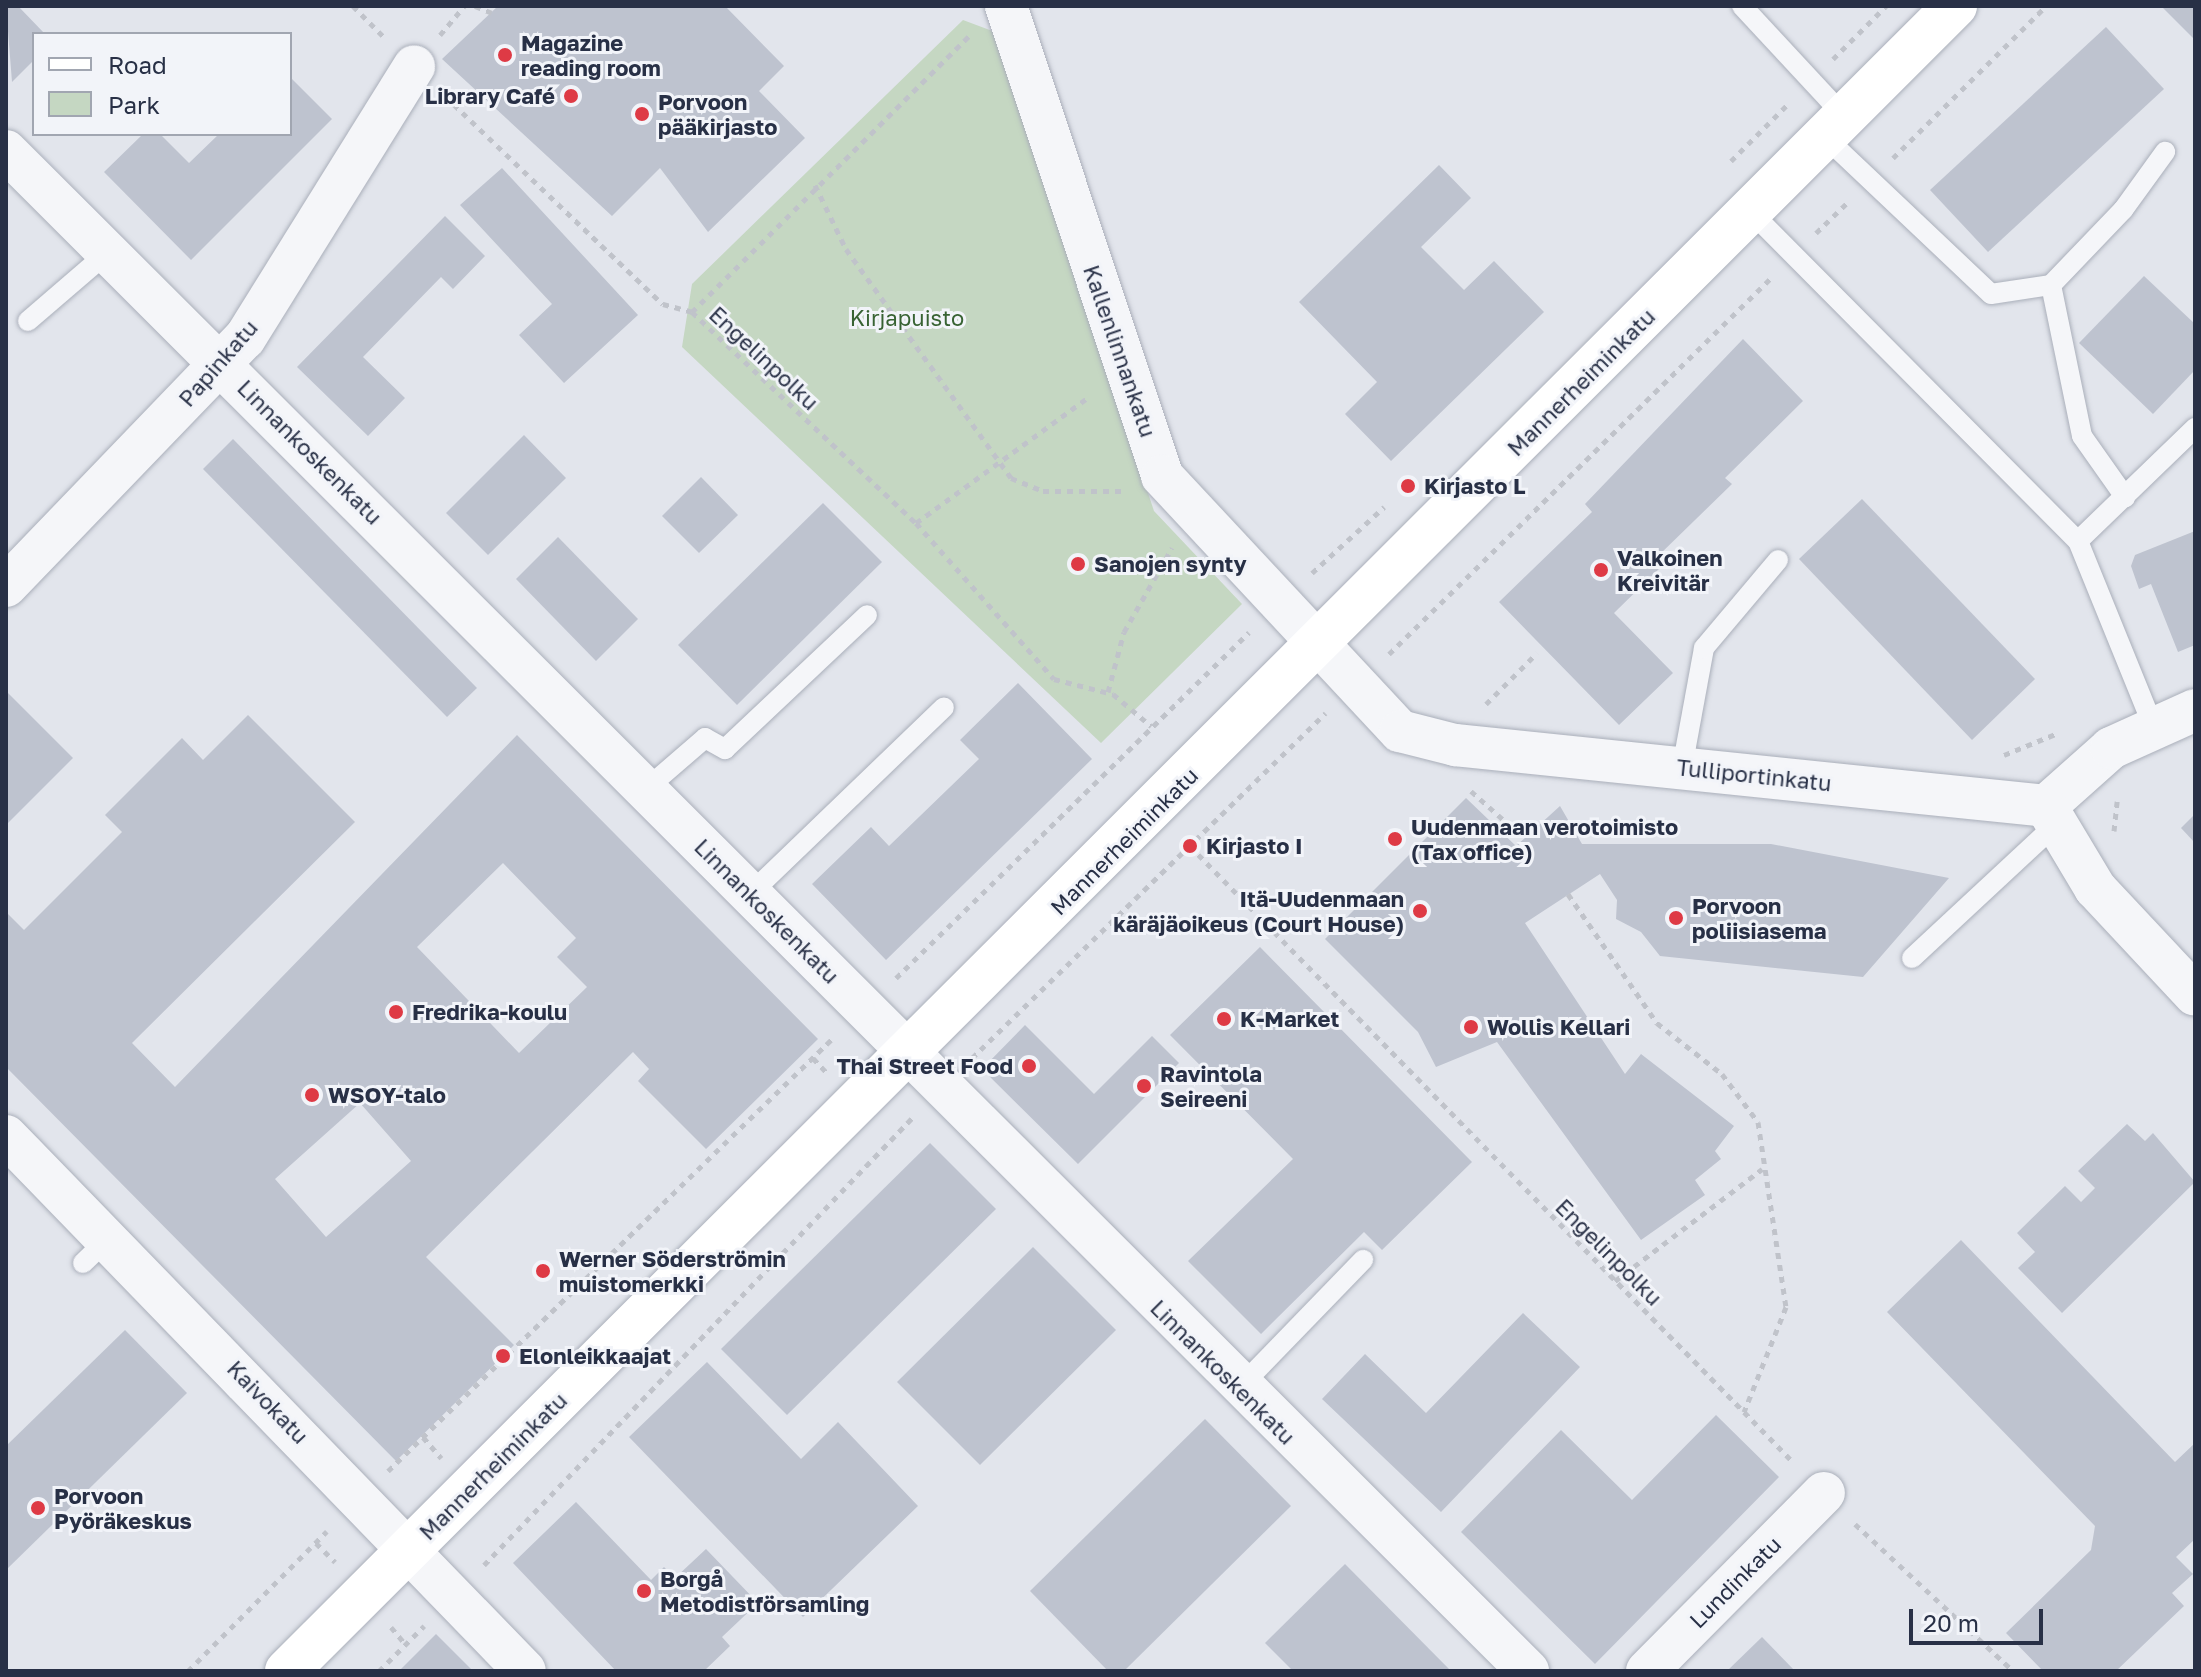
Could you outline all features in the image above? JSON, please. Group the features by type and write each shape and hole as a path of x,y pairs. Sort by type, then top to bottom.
{"main road":[{"name":"Mannerheiminkatu","path":"287,1671 1320,646 1955,6"}],"street":[{"name":"Kallenlinnankatu","path":"992,17 1162,476 1320,646"},
{"name":"Papinkatu","path":"6,586 222,364 414,66"},
{"name":"Linnankoskenkatu","path":"6,151 865,1008 1238,1389 1528,1671"},
{"name":"Tulliportinkatu","path":"1320,646 1400,731 1455,745 1664,766 2051,815"},
{"path":"2195,710 2111,748 2051,815 2095,888 2195,995"},
{"name":"Kaivokatu","path":"6,1136 96,1251 361,1497 451,1599 525,1671"},
{"name":"Lundinkatu","path":"1647,1671 1824,1493"}],"lane":[{"path":"1742,6 1810,82 1835,127 1871,180 1991,294 2051,285 2123,210 2165,152"},
{"path":"1751,212 2078,541 2154,728"},
{"path":"28,321 107,253"},
{"path":"2051,285 2082,436 2125,497"},
{"path":"2078,541 2195,428"},
{"path":"1664,766 1704,648 1778,560"},
{"path":"646,789 705,738 725,749 867,615"},
{"path":"750,894 944,707"},
{"path":"1912,958 2051,815"},
{"path":"1238,1389 1363,1260"}],"path":[{"name":"Engelinpolku","path":"353,6 663,304 692,312 916,523 1054,679 1108,692 1151,726"},
{"path":"475,6 492,13"},
{"path":"1720,171 1886,6"},
{"path":"379,1671 942,1088 2046,6"},
{"path":"692,312 815,185 992,17"},
{"path":"815,185 846,249 1011,478 1043,491 1120,492 1162,476"},
{"path":"916,523 997,459 1126,372"},
{"path":"188,1671 361,1497 1151,726 1279,603 1396,497"},
{"path":"1108,692 1124,632 1195,514"},
{"path":"1475,714 1537,653"},
{"path":"2115,846 2120,788"},
{"name":"Engelinpolku","path":"1190,846 1824,1493 2013,1671"},
{"path":"1568,894 1657,1023 1722,1074 1758,1122 1762,1169 1779,1227 1786,1307 1744,1412"},
{"path":"1615,1281 1762,1169"}],"green space":[{"name":"Kirjapuisto","path":"963,20 995,32 1154,511 1242,604 1101,743 682,347 692,284"}],"building":[{"path":"6,6 18,6 43,32 32,32 32,62 12,82"},
{"name":"Porvoon pääkirjasto","path":"498,6 725,6 784,66 759,91 805,138 708,232 660,168 612,216 442,59"},
{"path":"2161,6 2195,6 2195,40"},
{"path":"2106,27 2164,89 1988,252 1930,190"},
{"path":"292,79 332,119 191,260 104,172 141,136 162,136 189,163 217,136 292,136"},
{"path":"1439,165 1471,198 1421,247 1464,290 1494,261 1544,312 1391,461 1345,414 1377,382 1299,302"},
{"path":"502,168 638,315 564,383 519,335 552,304 460,205"},
{"path":"445,216 485,256 453,289 441,277 363,357 405,398 368,436 297,367"},
{"path":"2144,276 2195,324 2195,370 2153,414 2079,343"},
{"path":"1743,339 1803,401 1725,478 1732,484 1656,558 1663,565 1614,613 1673,673 1619,725 1499,602 1592,512 1585,504"},
{"path":"524,435 566,478 488,555 446,513"},
{"path":"233,439 477,688 447,717 203,469"},
{"path":"701,477 738,515 699,553 662,516"},
{"path":"1862,499 2035,679 1972,740 1799,559"},
{"path":"823,503 882,562 737,705 678,645"},
{"path":"2195,531 2195,645 2178,652 2151,584 2139,589 2131,566 2135,555"},
{"path":"558,537 638,619 596,661 516,579"},
{"path":"1018,683 1092,759 886,960 812,884 871,827 889,846 979,759 960,740"},
{"path":"6,691 73,758 6,825"},
{"name":"WSOY-talo","path":"248,715 355,822 132,1043 175,1087 517,735 818,1039 706,1149 638,1081 649,1069 633,1052 426,1257 514,1345 396,1461 6,1067 6,912 24,930 122,832 105,815 182,738 203,760","holes":["503,863 576,938 557,957 587,987 519,1053 417,947","360,1103 411,1161 326,1237 275,1179"]},
{"path":"1466,798 1516,846 1560,806 1582,844 1771,844 1949,878 1863,977 1660,956 1641,932 1616,919 1617,900 1600,874 1525,923 1625,1074 1641,1054 1734,1126 1715,1151 1721,1159 1695,1180 1705,1195 1641,1240 1497,1042 1436,1067 1418,1032 1325,939"},
{"path":"2195,814 2195,843 2181,828"},
{"path":"1260,947 1472,1162 1382,1250 1364,1232 1261,1334 1188,1261 1293,1159 1170,1035"},
{"path":"1025,1025 1094,1094 1152,1036 1179,1063 1078,1164 982,1069"},
{"path":"2127,1124 2145,1141 2153,1133 2195,1182 2062,1313 2018,1268 2035,1252 2017,1233 2065,1186 2081,1202 2095,1188 2078,1171"},
{"path":"930,1143 996,1209 787,1415 721,1349"},
{"path":"1961,1240 2175,1462 2195,1443 2195,1539 2176,1557 2193,1574 2172,1593 2184,1606 2116,1671 2043,1671 2006,1633 2091,1550 2095,1526 1887,1312"},
{"path":"1033,1247 1116,1330 980,1465 897,1382"},
{"path":"1523,1313 1580,1367 1441,1512 1322,1399 1365,1354 1426,1413"},
{"name":"Porvoon Pyöräkeskus","path":"125,1330 187,1393 6,1570 6,1446"},
{"path":"707,1362 801,1459 838,1422 918,1506 803,1617 629,1437"},
{"path":"1716,1415 1779,1477 1595,1664 1461,1532 1561,1430 1632,1500"},
{"path":"1205,1419 1291,1506 1124,1671 1108,1671 1030,1591"},
{"name":"Borgå Metodistförsamling","path":"576,1502 651,1580 664,1567 675,1578 706,1549 758,1603 722,1637 730,1646 704,1671 616,1671 513,1563"},
{"path":"1345,1564 1451,1671 1293,1671 1265,1643"},
{"path":"436,1634 473,1671 399,1671"},
{"path":"1762,1637 1795,1671 1727,1671"}],"place":[{"name":"Magazine reading room","path":"505,55"},
{"name":"Library Café","path":"571,96"},
{"name":"Porvoon pääkirjasto","path":"642,114"},
{"name":"Kirjasto L","path":"1408,486"},
{"name":"Sanojen synty","path":"1078,564"},
{"name":"Valkoinen Kreivitär","path":"1601,570"},
{"name":"Uudenmaan verotoimisto (Tax office)","path":"1395,839"},
{"name":"Kirjasto I","path":"1190,846"},
{"name":"Itä-Uudenmaan käräjäoikeus (Court House)","path":"1420,911"},
{"name":"Porvoon poliisiasema","path":"1676,918"},
{"name":"Fredrika-koulu","path":"396,1012"},
{"name":"K-Market","path":"1224,1019"},
{"name":"Wollis Kellari","path":"1471,1027"},
{"name":"Thai Street Food","path":"1029,1066"},
{"name":"Ravintola Seireeni","path":"1144,1086"},
{"name":"WSOY-talo","path":"312,1095"},
{"name":"Werner Söderströmin muistomerkki","path":"543,1271"},
{"name":"Elonleikkaajat","path":"503,1356"},
{"name":"Porvoon Pyöräkeskus","path":"38,1508"},
{"name":"Borgå Metodistförsamling","path":"644,1591"}]}
